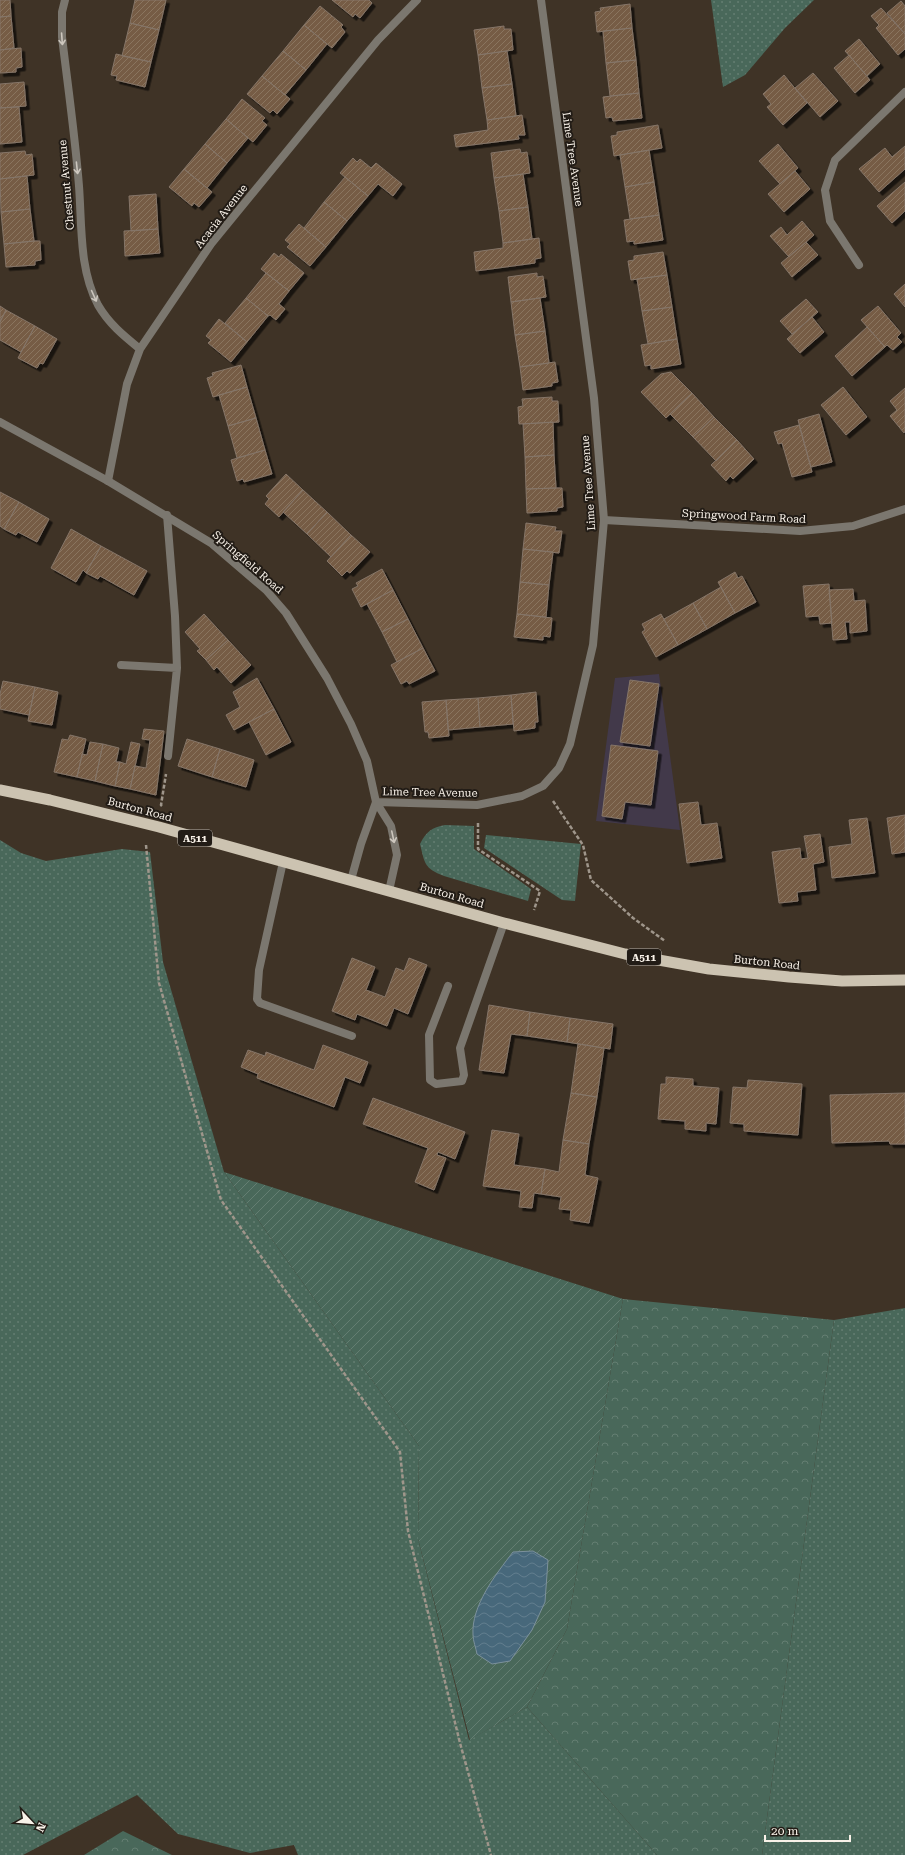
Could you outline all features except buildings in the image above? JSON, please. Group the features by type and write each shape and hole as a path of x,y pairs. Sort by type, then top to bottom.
{"highway":[{"name":"Burton Road","path":"0,790 50,800 159,827 504,923 626,954 709,969 789,977 842,981 905,980"}],"street":[{"name":"Chestnut Avenue","path":"65,0 62,12 62,37 79,186 82,246 89,284 98,305 112,325 140,349"},
{"name":"Acacia Avenue","path":"108,481 127,384 140,349 211,244 378,40 417,0"},
{"name":"Lime Tree Avenue","path":"376,802 477,804 522,796 543,786 559,768 570,744 592,653 604,520 594,398 540,0"},
{"path":"859,265 830,221 825,190 835,160 905,92"},
{"name":"Springfield Road","path":"0,422 167,514 211,543 266,590 286,613 328,678 351,724 367,761 376,802"},
{"name":"Springwood Farm Road","path":"604,520 800,531 853,526 905,509"},
{"path":"167,514 178,668 168,756"},
{"path":"121,665 178,668"},
{"path":"351,880 361,844 376,802"},
{"path":"376,802 390,826 397,855 389,891"},
{"path":"283,862 258,970 256,994 258,1001 352,1036"},
{"path":"448,986 429,1035 430,1080 436,1084 462,1081 464,1075 460,1048 504,923"}],"path":[{"path":"168,756 161,805 168,807"},
{"path":"543,786 582,845 591,880 633,918 665,939 667,961"},
{"path":"477,804 478,849 540,891 528,929"},
{"path":"154,846 146,844 159,983 221,1200 400,1452 408,1531 460,1743 491,1855"}],"shaded area":[{"path":"659,674 680,830 596,821 615,678"}],"green space":[{"path":"711,0 814,0 785,28 745,75 723,87"},
{"path":"445,825 474,826 474,849 531,889 528,901 444,876 429,868 426,864 420,844 430,831 436,827"},
{"path":"486,835 581,844 575,901 562,900 484,848"},
{"path":"0,840 21,853 46,861 122,849 150,852 163,962 224,1172 419,1446 418,1539 469,1740 527,1707 657,1855 298,1855 294,1845 250,1853 178,1834 137,1795 23,1855 0,1855"},
{"path":"224,1172 623,1299 567,1629 527,1707 470,1740 418,1539 419,1446"},
{"path":"623,1299 834,1320 762,1855 657,1855 527,1707 567,1629"},
{"path":"905,1308 905,1855 762,1855 834,1320"},
{"path":"123,1831 172,1855 84,1855"}],"water":[{"path":"533,1551 548,1560 545,1602 532,1630 510,1661 492,1664 477,1654 473,1640 473,1624 476,1613 492,1580 513,1552"}]}
